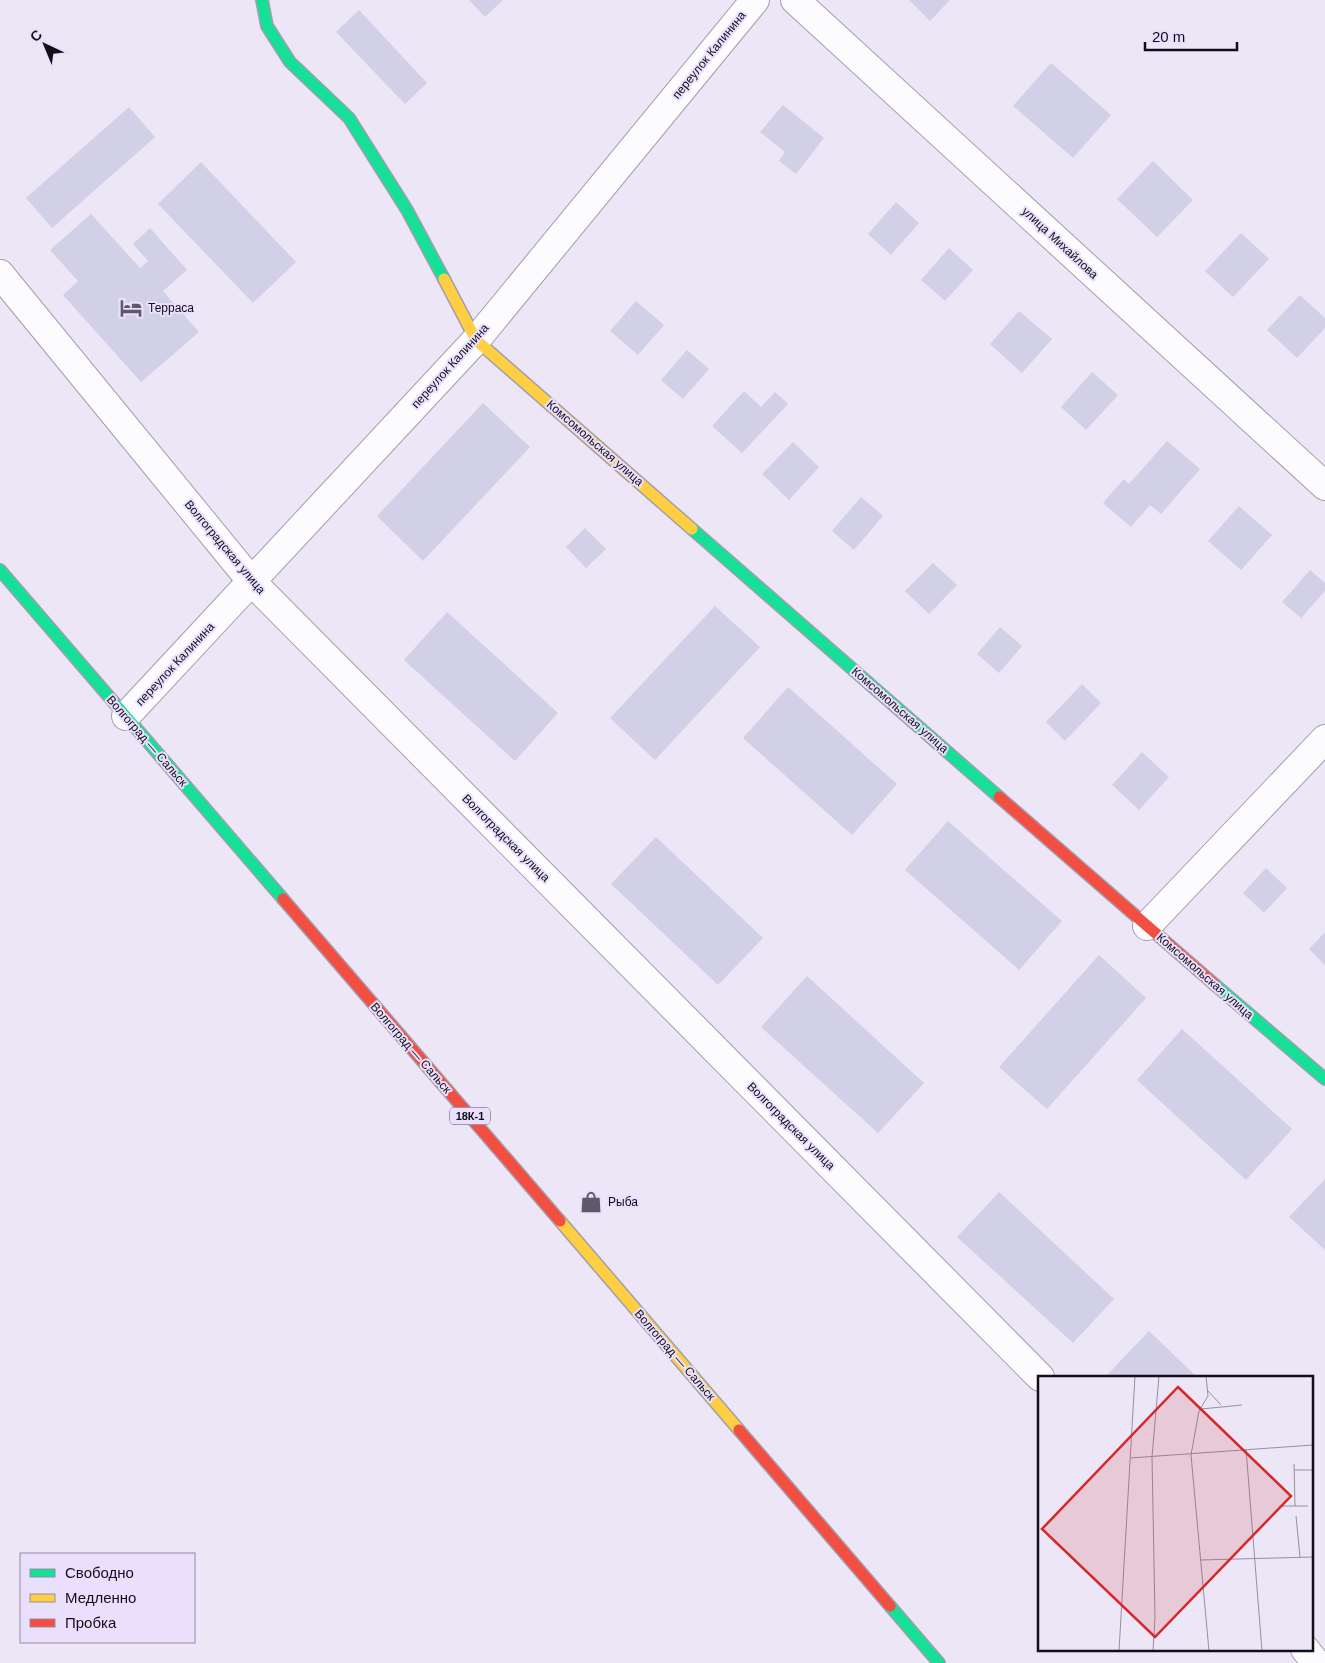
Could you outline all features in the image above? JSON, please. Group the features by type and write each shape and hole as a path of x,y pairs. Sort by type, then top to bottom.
{"street":[{"name":"переулок Калинина","path":"126,716 476,340 755,0"},
{"name":"улица Михайлова","path":"794,0 1325,486"},
{"path":"263,1 267,26 290,62 350,118 407,210 476,340"},
{"name":"Волгоградская улица","path":"0,274 252,582 1039,1376"},
{"name":"Комсомольская улица","path":"476,340 1325,1079"},
{"name":"Волгоград — Сальск","path":"0,570 938,1663"},
{"path":"1148,926 1325,739"},
{"path":"1306,1650 1316,1663"}],"building":[{"path":"469,0 503,0 485,17"},
{"path":"909,0 950,0 930,21"},
{"path":"359,10 427,83 405,104 336,32"},
{"path":"1051,63 1111,115 1073,158 1013,106"},
{"path":"783,105 824,138 796,174 779,161 785,152 760,132"},
{"path":"129,107 155,137 52,228 26,198"},
{"path":"1153,161 1193,200 1157,237 1117,199"},
{"path":"201,162 296,262 253,303 158,204"},
{"path":"896,202 919,223 891,255 868,234"},
{"path":"91,214 140,268 148,261 133,244 150,228 187,270 163,291 199,332 141,382 63,295 78,281 50,250"},
{"path":"1241,233 1269,259 1233,297 1205,271"},
{"path":"949,248 973,270 945,301 921,280"},
{"path":"1300,295 1325,318 1325,328 1297,358 1267,330"},
{"path":"636,301 664,325 638,355 610,331"},
{"path":"1019,311 1052,339 1022,373 990,344"},
{"path":"687,350 709,369 683,399 661,380"},
{"path":"1092,372 1118,395 1086,430 1061,407"},
{"path":"744,391 761,407 775,392 788,404 742,453 712,426"},
{"path":"483,403 530,447 423,561 377,516"},
{"path":"1167,441 1200,469 1161,514 1150,505 1131,527 1103,503 1124,479 1129,484"},
{"path":"793,442 819,467 789,500 762,474"},
{"path":"861,497 883,516 854,550 832,531"},
{"path":"1239,506 1272,535 1241,570 1208,541"},
{"path":"585,528 606,549 586,568 566,547"},
{"path":"933,563 957,585 929,614 905,591"},
{"path":"1310,570 1325,583 1325,591 1301,618 1282,602"},
{"path":"715,606 760,647 655,760 610,718"},
{"path":"447,612 558,713 515,761 404,660"},
{"path":"1000,627 1022,646 999,673 977,654"},
{"path":"1082,684 1101,703 1065,741 1046,722"},
{"path":"788,687 897,784 852,835 743,738"},
{"path":"1142,752 1169,777 1139,810 1112,785"},
{"path":"948,821 1062,921 1019,970 905,870"},
{"path":"656,837 763,938 718,985 611,884"},
{"path":"1266,868 1287,888 1264,913 1243,893"},
{"path":"1325,932 1325,965 1309,949"},
{"path":"1099,955 1146,998 1047,1109 999,1067"},
{"path":"807,976 924,1083 878,1133 761,1027"},
{"path":"1182,1029 1292,1129 1246,1180 1137,1080"},
{"path":"1325,1179 1325,1250 1289,1217"},
{"path":"999,1192 1114,1299 1073,1343 957,1237"},
{"path":"1149,1331 1196,1376 1106,1376"}],"traffic: fast":[{"path":"262,0 267,26 290,62 349,118 407,210 444,279"},
{"path":"692,529 999,797"},
{"path":"0,570 283,899"},
{"path":"1214,984 1325,1079"},
{"path":"890,1606 939,1663"}],"traffic: slow":[{"path":"444,279 476,340 692,529"},
{"path":"560,1221 739,1430"}],"traffic: jam":[{"path":"999,797 1214,984"},
{"path":"283,899 560,1221"},
{"path":"739,1430 890,1606"}],"place":[{"name":"Терраса","path":"131,308"},
{"name":"Рыба","path":"591,1202"}]}
